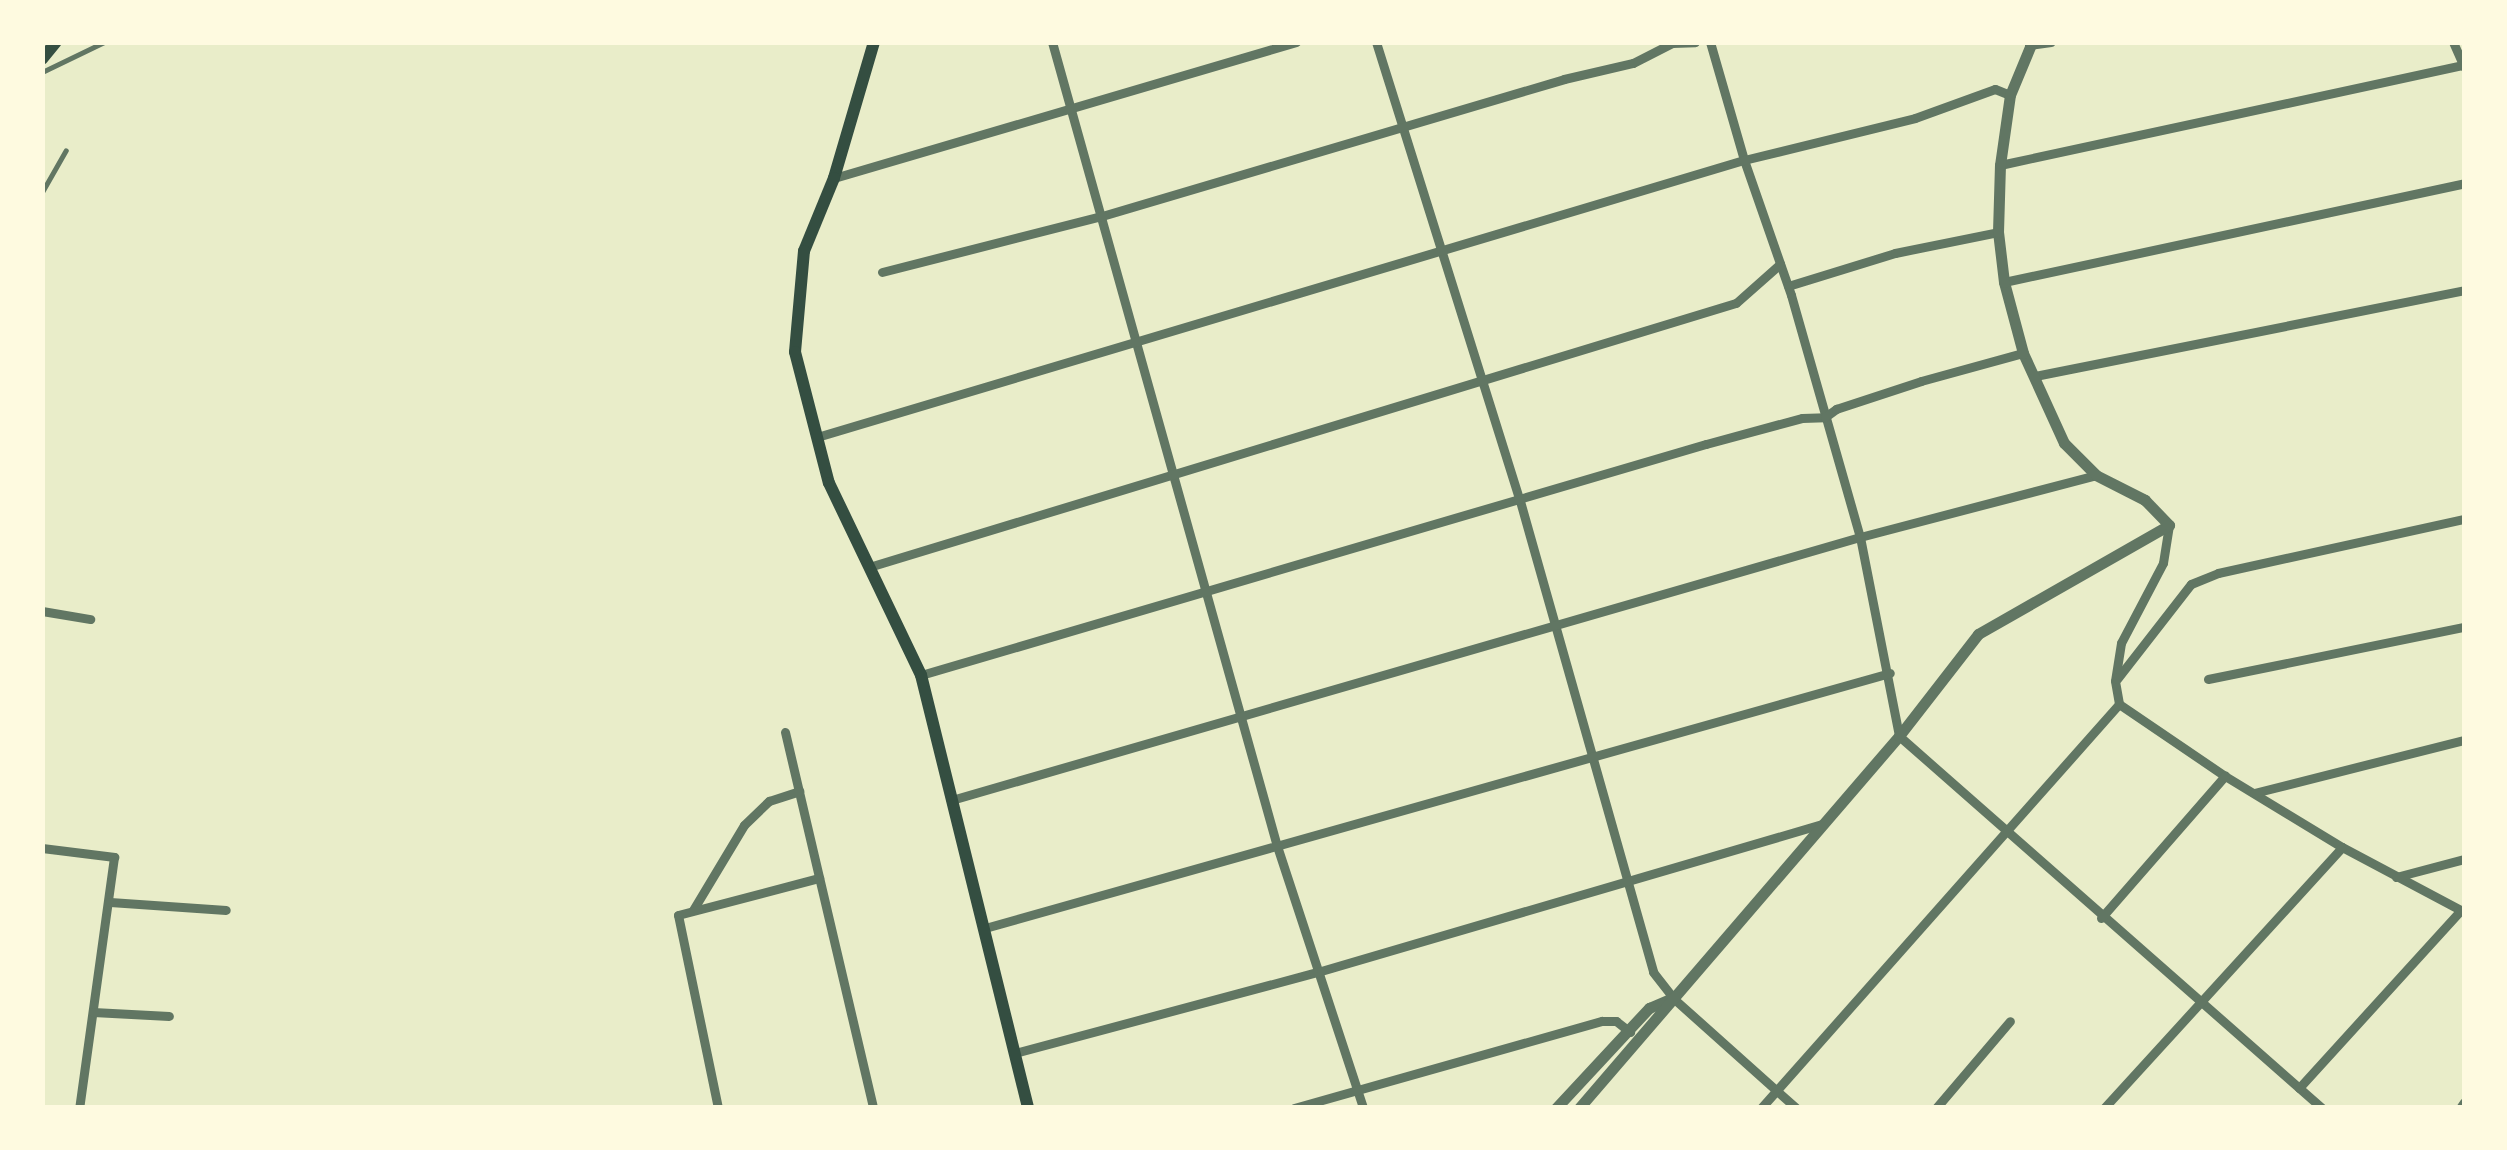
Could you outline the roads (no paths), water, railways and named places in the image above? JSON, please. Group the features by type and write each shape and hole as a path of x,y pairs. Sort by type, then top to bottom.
{"main road":[{"path":"42,59 56,42"},
{"path":"874,42 834,178 804,251 795,352 829,483 921,675 955,799 1028,1108"}],"street":[{"path":"1052,42 1175,470 1277,846 1321,970 1363,1108"},
{"path":"834,178 1296,42"},
{"path":"1376,42 1520,501 1653,972 1673,998 1796,1108"},
{"path":"882,272 1102,216 1402,126 1633,63 1672,44 1695,42"},
{"path":"1710,42 1744,160 1788,286 1860,537 1890,673 1899,736 2101,918 2322,1108"},
{"path":"2050,42 2030,44 2010,95 2000,165 1998,232 2004,282 2023,353 2064,444 2096,475 2145,500 2169,525"},
{"path":"2000,165 2464,66 2453,42"},
{"path":"817,438 1744,160 1915,118 1995,89 2010,95"},
{"path":"2004,282 2464,183"},
{"path":"1788,286 1895,253 1998,232"},
{"path":"869,566 1175,470 1736,303 1780,264"},
{"path":"2034,376 2464,290"},
{"path":"921,675 1706,444 1802,418 1825,416 1921,381 2023,353"},
{"path":"955,799 1557,628 1860,537 2096,475"},
{"path":"2115,681 2190,584 2218,573 2464,519"},
{"path":"2169,525 2163,563 2120,643 2115,681 2119,704 2225,776 2342,847 2462,911 2298,1088"},
{"path":"1579,1108 1899,736 1978,634 2169,525"},
{"path":"42,611 90,619"},
{"path":"2208,679 2464,627"},
{"path":"985,928 1890,673"},
{"path":"1761,1108 2119,704"},
{"path":"785,732 873,1108"},
{"path":"2253,793 2464,740"},
{"path":"2101,918 2225,776"},
{"path":"693,910 744,825 770,801 799,791"},
{"path":"1016,1054 1822,824"},
{"path":"2104,1108 2342,847"},
{"path":"42,848 113,855 110,902 79,1108"},
{"path":"2396,876 2464,858"},
{"path":"718,1108 676,920 693,910 820,878"},
{"path":"110,902 226,910"},
{"path":"1556,1108 1649,1008 1673,998"},
{"path":"94,1012 169,1016"},
{"path":"1294,1108 1602,1020 1616,1022 1640,1040"},
{"path":"1936,1108 2010,1021"}],"lane":[{"path":"42,72 104,42"},
{"path":"42,192 66,150"}]}
